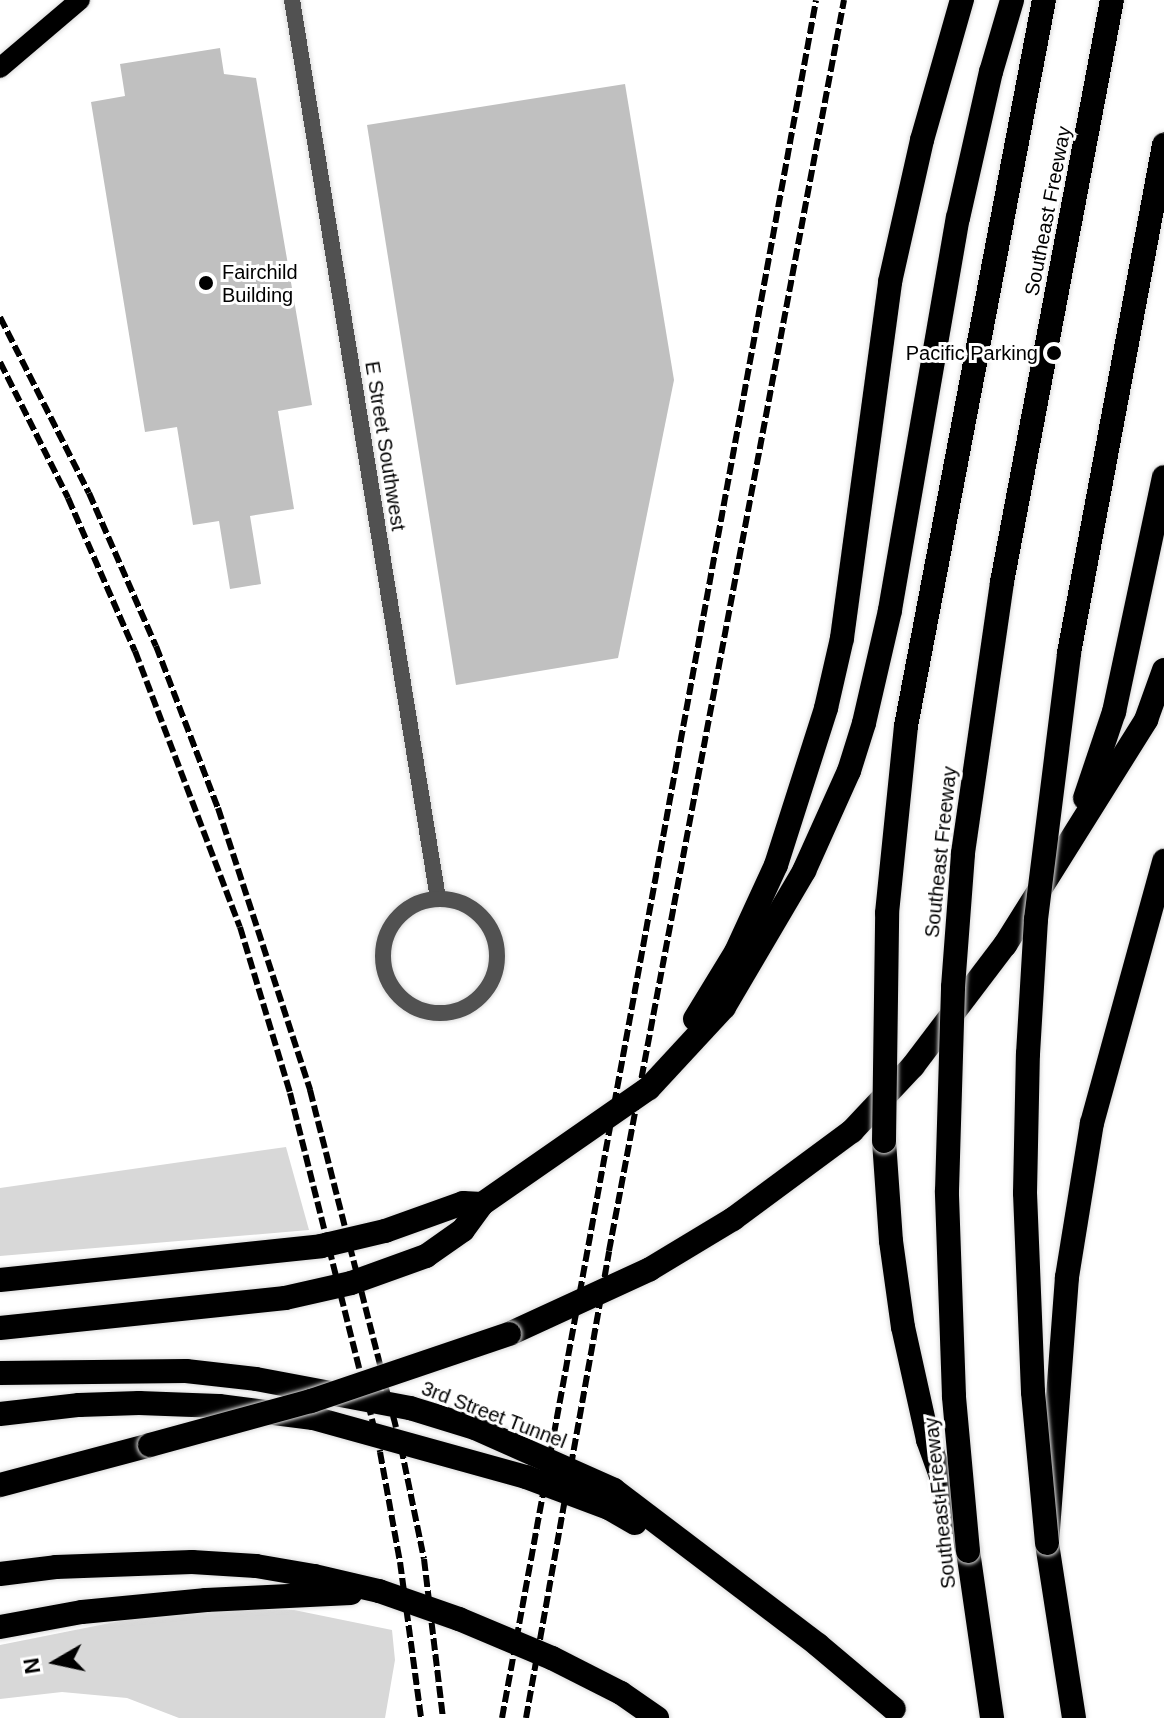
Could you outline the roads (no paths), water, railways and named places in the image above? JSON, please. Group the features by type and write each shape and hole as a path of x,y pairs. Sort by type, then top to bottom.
{"highway":[{"path":"649,1088 709,999 736,952 776,865 812,758 842,638 879,351 905,208 962,0"},
{"path":"0,1328 285,1298 351,1283 426,1256 463,1230 482,1204 649,1088 724,1007 804,871 849,771 878,672 958,218 991,72 1012,0"},
{"path":"968,1551 918,1404 896,1286 884,1141 884,962 895,814 917,657 1044,0"},
{"name":"Southeast Freeway","path":"992,1718 968,1551 954,1396 947,1204 953,987 963,853 1002,582 1112,0"},
{"path":"1074,1718 1047,1543 1033,1392 1025,1193 1028,1054 1036,919 1069,653 1164,145"},
{"path":"1064,852 1114,712 1164,477"},
{"path":"0,1485 311,1401 509,1334 662,1262 733,1219 852,1131 913,1066 966,1000 1064,852 1146,720 1164,670"},
{"path":"1047,1543 1067,1277 1080,1184 1099,1093 1164,861"},
{"path":"0,1280 225,1259 321,1246 385,1231 463,1203 482,1204"},
{"name":"3rd Street Tunnel","path":"0,1373 186,1371 339,1392 410,1408 528,1450 614,1490 818,1645 894,1709"},
{"path":"0,1414 79,1405 139,1403 219,1406 313,1418 526,1477 609,1508 707,1563"},
{"path":"0,1470 150,1445"},
{"path":"0,1574 56,1567 192,1562 256,1566 379,1591 459,1619 552,1658 621,1693 657,1718"},
{"path":"0,1627 82,1612 192,1601 379,1591"}],"main road":[{"path":"0,68 80,0"}],"street":[{"name":"E Street Southwest","path":"292,0 438,898"},
{"path":"438,898 458,901 478,912 490,928 497,945 498,965 487,990 473,1004 451,1013 431,1014 414,1008 398,996 384,972 382,952 387,932 397,917 413,905 438,898"}],"railway":[{"path":"502,1718 816,0"},
{"path":"526,1718 609,1251 844,0"},
{"path":"0,317 89,493 156,646 218,808 310,1090 401,1447 424,1559 443,1718"},
{"path":"0,362 68,498 135,651 240,927 290,1093 380,1452 400,1562 421,1718"}],"place":[{"name":"Fairchild Building","path":"206,283"},
{"name":"Pacific Parking","path":"1054,353"}]}
